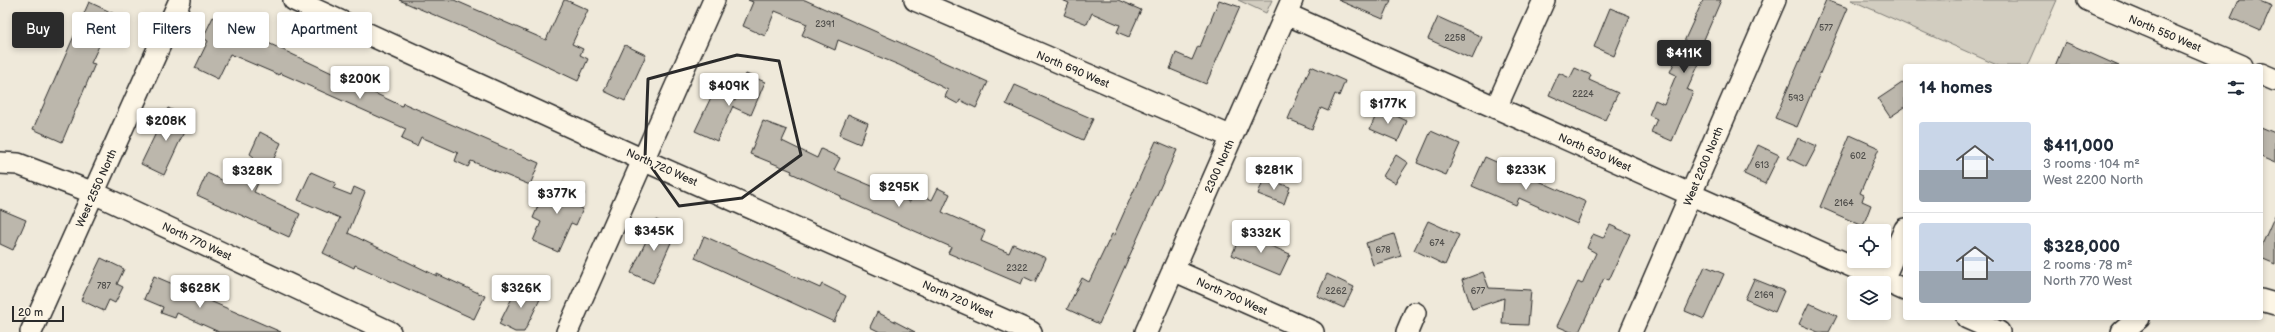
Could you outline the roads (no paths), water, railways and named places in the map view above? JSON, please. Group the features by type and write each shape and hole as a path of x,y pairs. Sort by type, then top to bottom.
{"street":[{"name":"West 2550 North","path":"31,332 180,0"},
{"name":"North 720 West","path":"294,0 643,160 1031,332"},
{"path":"567,332 714,0"},
{"name":"North 690 West","path":"915,0 1232,137"},
{"path":"1496,108 1544,0"},
{"name":"West 2200 North","path":"1632,332 1775,0"},
{"name":"North 550 West","path":"2088,0 2237,64"},
{"name":"2300 North","path":"1146,332 1289,7"},
{"name":"North 630 West","path":"1289,7 1496,108 1874,276"},
{"path":"2263,75 2275,80"},
{"name":"North 770 West","path":"0,163 18,164 94,193 390,332"},
{"path":"1885,276 1903,233"},
{"name":"North 700 West","path":"1173,270 1313,332"},
{"name":"North 630 West","path":"1891,284 1903,289"},
{"path":"2263,301 2275,304"},
{"path":"1407,332 1415,313"},
{"path":"1972,320 1999,332"},
{"path":"2122,332 2137,320"}]}
